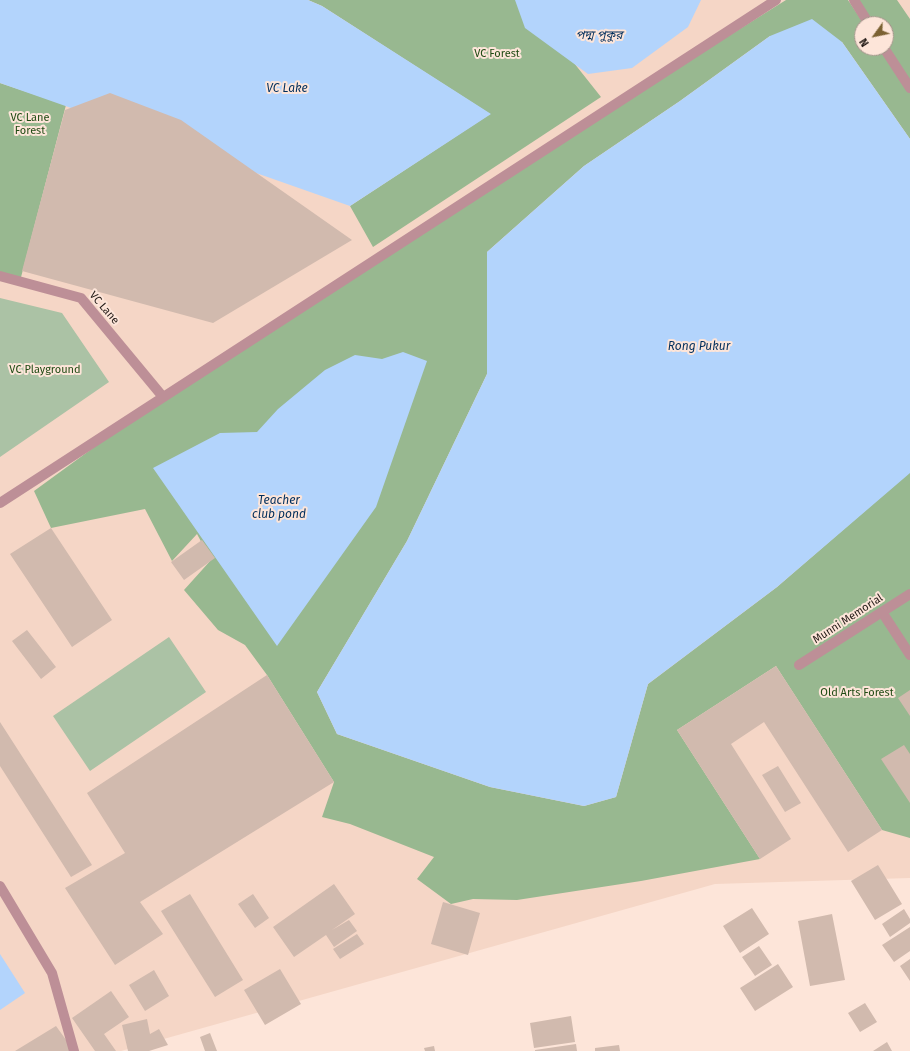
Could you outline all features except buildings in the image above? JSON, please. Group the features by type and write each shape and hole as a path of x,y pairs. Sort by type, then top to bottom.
{"street":[{"path":"0,503 776,0"},
{"path":"854,0 864,16"},
{"path":"889,56 909,87"},
{"name":"VC Lane","path":"0,276 81,298 163,397"},
{"name":"Munni Memorial","path":"799,665 910,594"},
{"path":"882,612 910,655"},
{"path":"0,886 52,973 74,1051"}],"shaded area":[{"path":"0,0 910,0 910,878 715,884 121,1051 0,1051"}],"green space":[{"name":"VC Forest","path":"308,0 524,0 601,97 373,247 350,206 490,114 322,6"},
{"name":"Old Arts Forest","path":"786,0 848,0 859,16 854,16 854,56 885,56 910,92 910,139 842,42 770,36 680,101 584,166 487,252 487,374 407,541 317,692 337,734 490,787 584,806 616,797 648,684 777,587 910,472 910,838 882,830 776,666 677,730 760,859 641,881 517,900 473,899 451,904 417,879 434,857 350,824 322,817 334,782 267,675 245,645 218,630 184,590 211,560 197,534 172,561 145,509 51,528 34,491 163,397 481,191"},
{"path":"854,0 897,0 910,19 910,88 891,56 894,56 894,16 864,16"},
{"name":"VC Lane Forest","path":"0,83 66,105 20,281 0,276"},
{"name":"VC Playground","path":"0,298 62,313 109,382 0,457"},
{"path":"169,637 206,692 90,771 53,716"}],"water":[{"name":"VC Lake","path":"0,0 308,0 322,6 491,114 350,206 0,83"},
{"name":"পদ্ম পুকুর","path":"515,0 701,0 688,27 632,68 588,74 525,28"},
{"name":"Rong Pukur","path":"812,19 842,42 910,139 910,473 777,587 648,684 616,797 584,806 490,787 337,734 317,692 407,541 487,374 487,252 584,166 680,101 770,36"},
{"name":"Teacher club pond","path":"403,352 427,361 376,507 277,646 153,468 220,433 257,432 278,409 325,370 355,355 382,359"},
{"path":"0,954 25,993 0,1010"}]}
